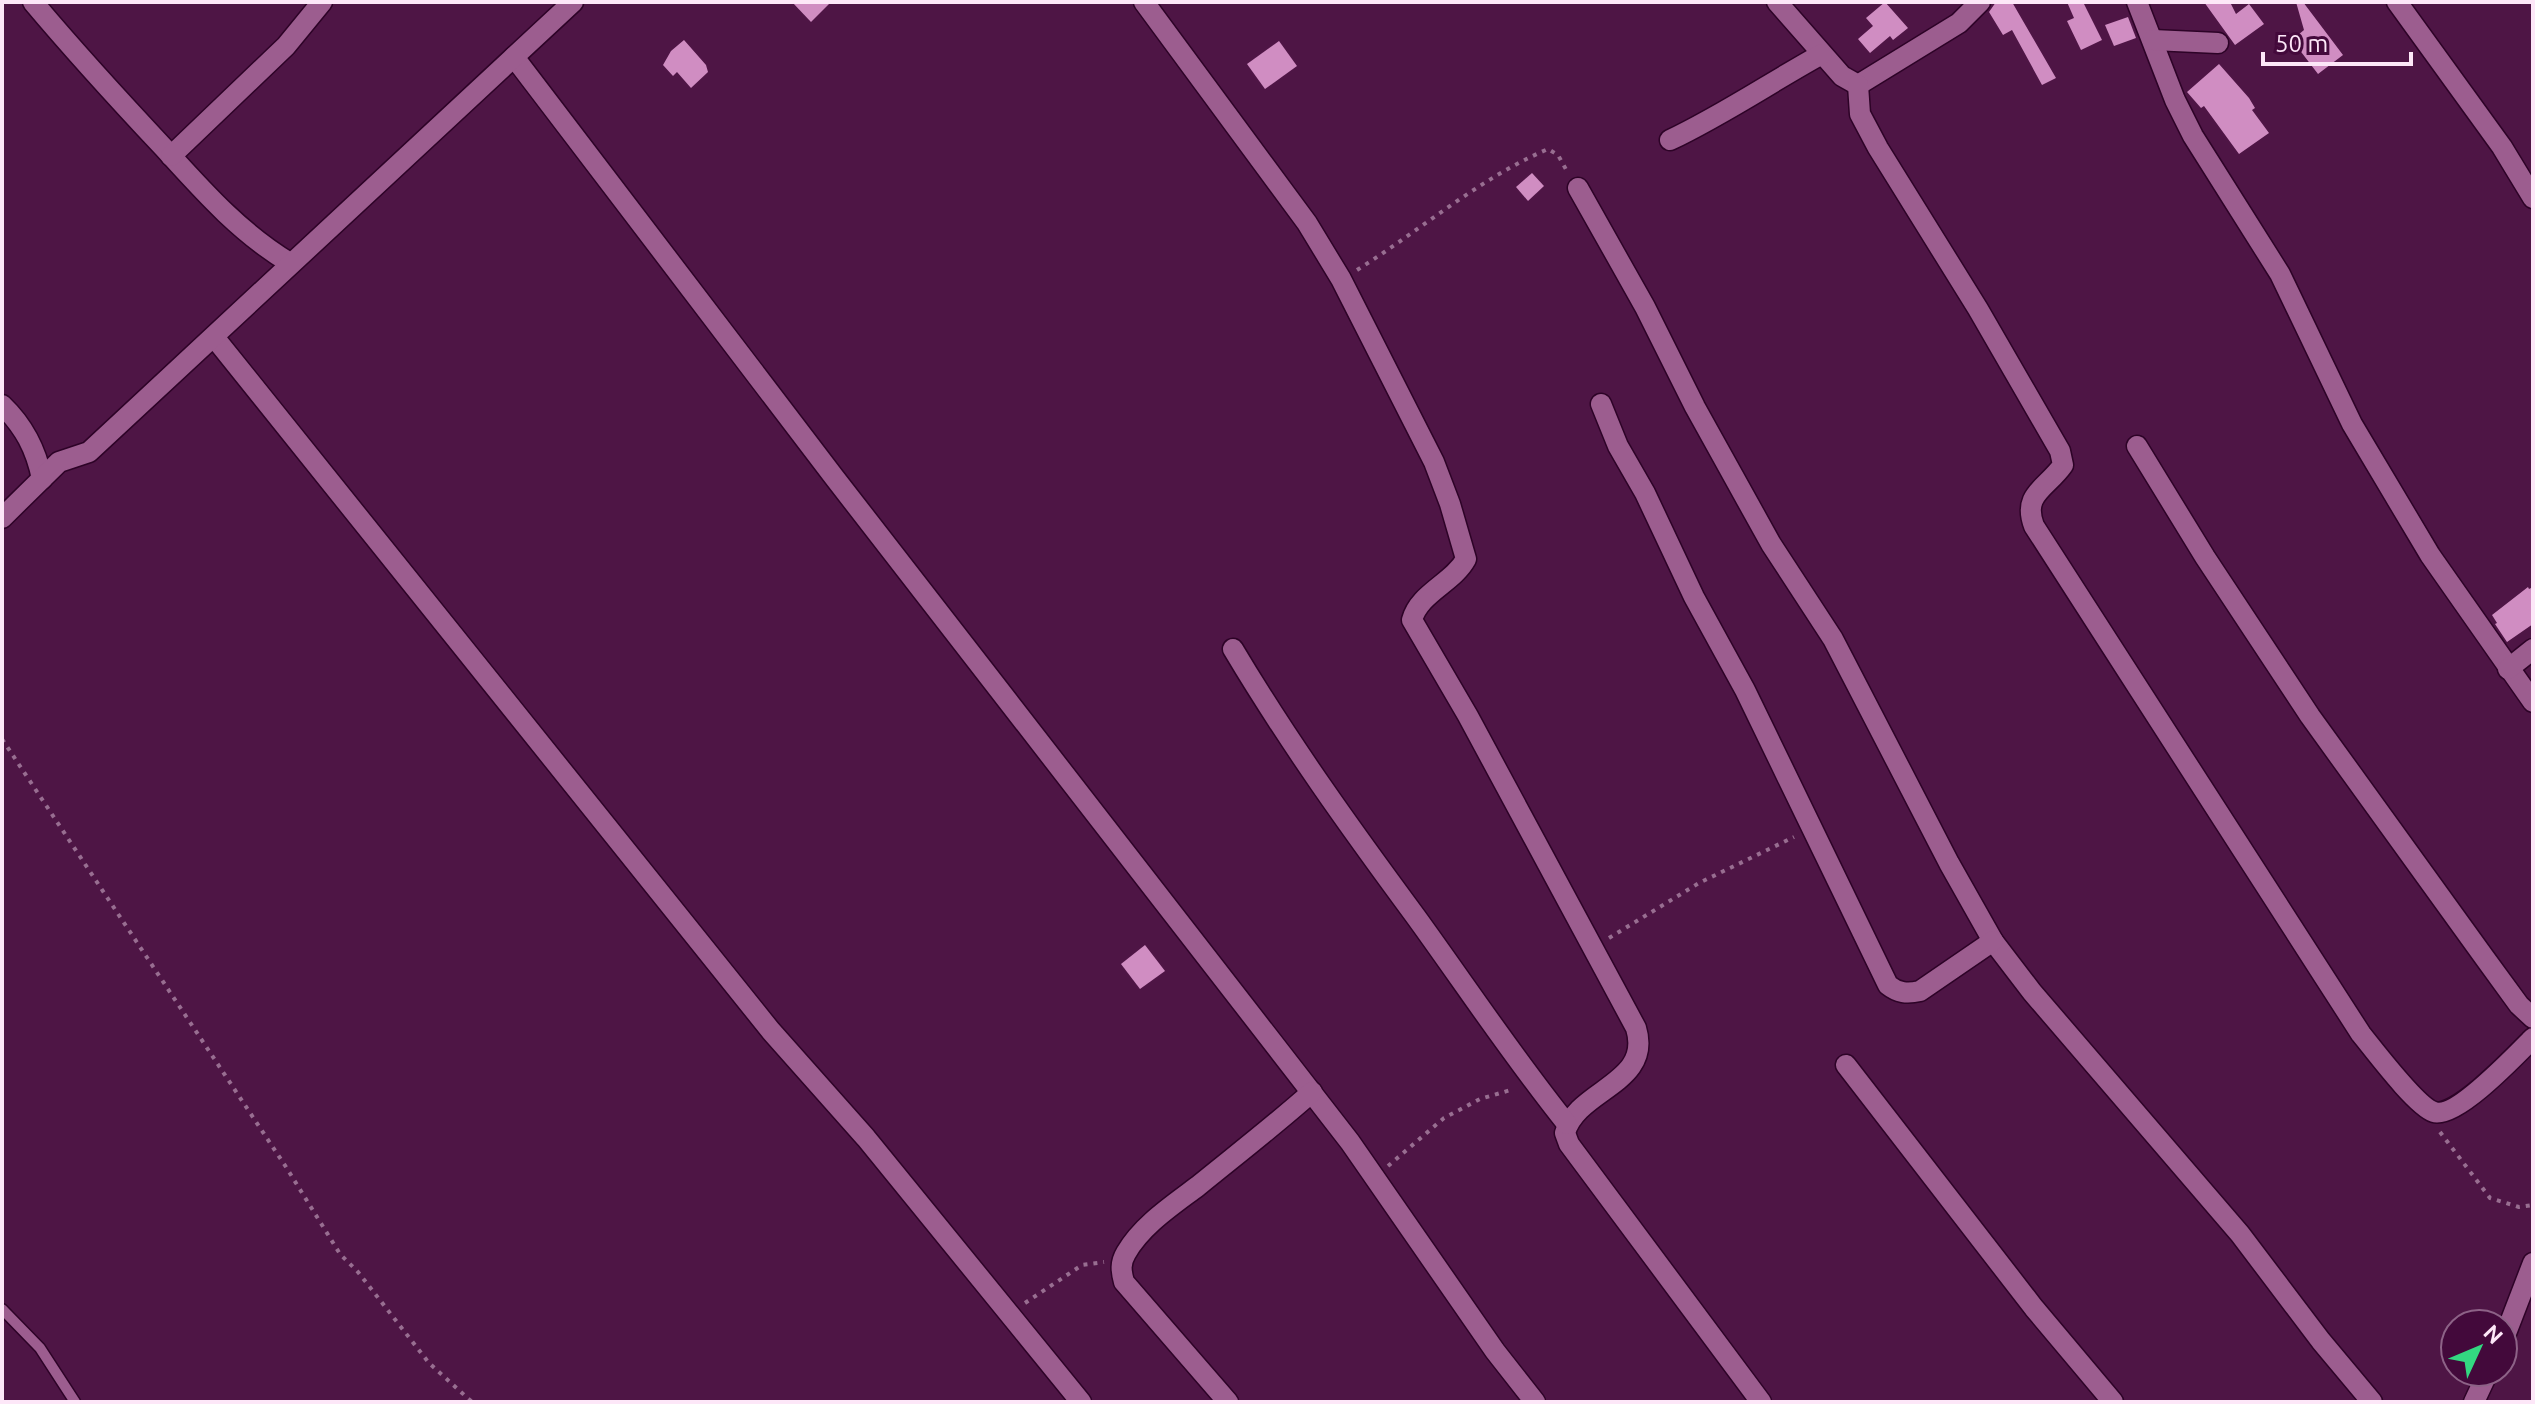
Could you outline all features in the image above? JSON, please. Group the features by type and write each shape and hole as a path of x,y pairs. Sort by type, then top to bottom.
{"street":[{"path":"33,2 88,67 214,203 265,248 290,263"},
{"path":"171,156 286,46 322,2"},
{"path":"1144,2 1307,223 1341,279 1434,462 1466,559 1414,611 1412,620 1468,716 1636,1028 1640,1042 1638,1055 1629,1069 1575,1113 1565,1133 1569,1144 1761,1402"},
{"path":"1777,2 1842,76 1858,85"},
{"path":"1858,85 1959,23 1980,2"},
{"path":"2137,2 2175,100 2193,136 2280,274 2352,424 2430,555 2533,702"},
{"path":"2397,2 2502,147 2533,198"},
{"path":"2,518 59,462 89,452 514,57 566,4"},
{"path":"2153,40 2218,43"},
{"path":"1670,140 1716,119 1745,98 1822,54"},
{"path":"514,57 834,477 1312,1092 1495,1351 1535,1402"},
{"path":"1858,85 1860,114 1872,136 2060,451 2063,465 2030,502 2029,511 2034,526 2361,1034 2420,1102 2433,1112 2443,1113 2465,1101 2533,1038"},
{"path":"1578,188 1771,544 1833,639 1993,941 2032,992 2240,1234 2321,1341 2372,1402"},
{"path":"214,337 771,1031 866,1138 1081,1402"},
{"path":"1601,404 1618,446 1745,690 1888,985 1896,991 1920,991 1993,941"},
{"path":"2,405 27,434 42,479"},
{"path":"2137,446 2310,716 2519,1005 2533,1018"},
{"path":"1233,649 1276,721 1325,793 1567,1124"},
{"path":"2508,669 2533,649"},
{"path":"1846,1065 2034,1308 2113,1402"},
{"path":"1228,1402 1138,1301 1124,1282 1120,1270 1135,1239 1312,1092"},
{"path":"2516,1308 2533,1263"}],"lane":[{"path":"2,1309 40,1348 75,1402"}],"path":[{"path":"1341,279 1491,177 1548,149 1558,155 1578,188"},
{"path":"2,739 286,1167 340,1254 358,1272 429,1363 472,1402"},
{"path":"1591,945 1613,936 1699,883 1813,829"},
{"path":"1374,1177 1444,1118 1464,1107 1506,1090 1539,1088"},
{"path":"2433,1112 2435,1124 2490,1198 2519,1207 2533,1205"},
{"path":"1011,1315 1038,1292 1082,1265 1090,1262 1122,1263"}],"building":[{"path":"792,2 831,2 811,22"},
{"path":"1885,2 1908,28 1893,40 1890,36 1870,53 1858,39 1873,26 1866,18"},
{"path":"1996,2 2012,2 2056,78 2042,85 2012,30 2003,35 1989,12"},
{"path":"2067,2 2083,2 2102,40 2081,50 2067,21 2074,18"},
{"path":"2204,2 2230,2 2236,14 2249,4 2264,24 2235,45"},
{"path":"2296,2 2303,2 2343,55 2318,74 2292,40 2304,30"},
{"path":"2128,17 2136,38 2114,46 2105,25"},
{"path":"684,40 706,65 708,72 691,88 677,72 673,76 663,65 671,51"},
{"path":"1279,41 1297,66 1265,89 1247,64"},
{"path":"2219,64 2249,98 2255,108 2252,110 2269,133 2239,154 2204,106 2201,108 2187,92"},
{"path":"1532,173 1544,186 1528,201 1516,187"},
{"path":"2528,587 2533,587 2533,624 2507,642 2492,615"},
{"path":"1145,945 1165,971 1140,989 1121,964"}]}
